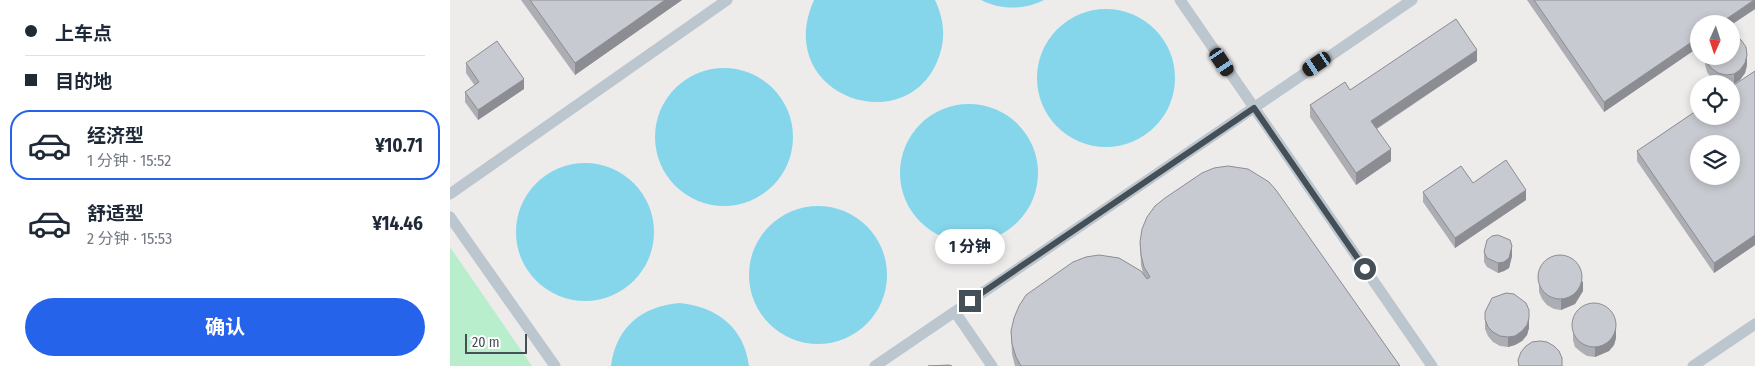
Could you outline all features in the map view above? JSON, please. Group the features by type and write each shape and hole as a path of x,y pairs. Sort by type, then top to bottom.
{"lane":[{"path":"450,194 727,0"},
{"path":"1180,0 1432,366"},
{"path":"875,366 1412,0"},
{"path":"450,217 555,366"},
{"path":"954,312 992,366"},
{"path":"1693,366 1755,324"}],"green space":[{"path":"450,247 532,366 450,366"}],"water":[{"path":"814,0 935,0 941,16 943,31 942,46 937,62 920,86 898,99 872,102 847,96 825,82 811,60 806,33"},
{"path":"981,0 1044,0 1029,6 1012,8 996,6"},
{"path":"1106,9 1132,14 1155,29 1170,52 1175,78 1170,104 1155,127 1132,142 1106,147 1080,142 1057,127 1042,104 1037,78 1042,52 1057,29 1080,14"},
{"path":"724,68 750,73 773,88 788,111 793,137 788,163 773,186 750,201 724,206 698,201 675,186 660,163 655,137 660,111 675,88 698,73"},
{"path":"969,104 995,109 1018,124 1033,147 1038,173 1033,199 1018,222 995,237 969,242 943,237 920,222 905,199 900,173 905,147 920,124 943,109"},
{"path":"585,163 611,168 634,183 649,206 654,232 649,258 634,281 611,296 585,301 559,296 536,281 521,258 516,232 521,206 536,183 559,168"},
{"path":"818,206 844,211 867,226 882,249 887,275 882,301 867,324 844,339 818,344 792,339 769,324 754,301 749,275 754,249 769,226 792,211"},
{"path":"680,303 706,309 726,321 741,340 749,366 611,366 619,340 633,321 654,309"}],"building":[{"path":"530,0 665,0 575,63"},
{"path":"1534,0 1754,0 1732,15 1690,15 1690,43 1604,102"},
{"path":"1456,19 1477,50 1371,121 1391,149 1356,173 1310,105 1345,82 1350,90"},
{"path":"1741,40 1746,47 1747,55 1745,63 1740,70 1734,74 1726,75 1718,73 1709,65 1740,65"},
{"path":"497,41 524,79 478,110 465,92 479,82 466,63"},
{"path":"1755,71 1755,235 1714,263 1637,151 1690,115 1690,125 1740,125 1740,81"},
{"path":"1506,160 1526,190 1455,238 1423,192 1461,166 1473,183"},
{"path":"1228,166 1248,169 1269,182 1276,190 1400,366 1021,366 1012,344 1011,331 1019,306 1026,295 1073,262 1099,255 1119,258 1141,271 1147,279 1150,277 1144,267 1140,242 1142,229 1147,217 1155,206 1165,198 1202,173 1214,168"},
{"path":"1498,235 1510,240 1512,246 1509,258 1504,262 1498,263 1487,258 1484,252 1487,240 1492,236"},
{"path":"1560,255 1572,259 1578,265 1582,277 1578,289 1572,295 1560,299 1548,295 1542,289 1538,277 1542,265 1548,259"},
{"path":"1506,293 1514,294 1526,303 1529,310 1527,325 1515,336 1508,337 1500,336 1493,332 1488,327 1485,319 1485,312 1492,298"},
{"path":"1594,303 1606,307 1612,313 1616,325 1612,337 1606,343 1594,347 1582,343 1576,337 1572,325 1576,313 1582,307"},
{"path":"1532,342 1547,342 1559,351 1562,358 1562,366 1519,366 1518,360 1526,346"}],"route":[{"path":"970,301 1254,108 1365,269"}]}
